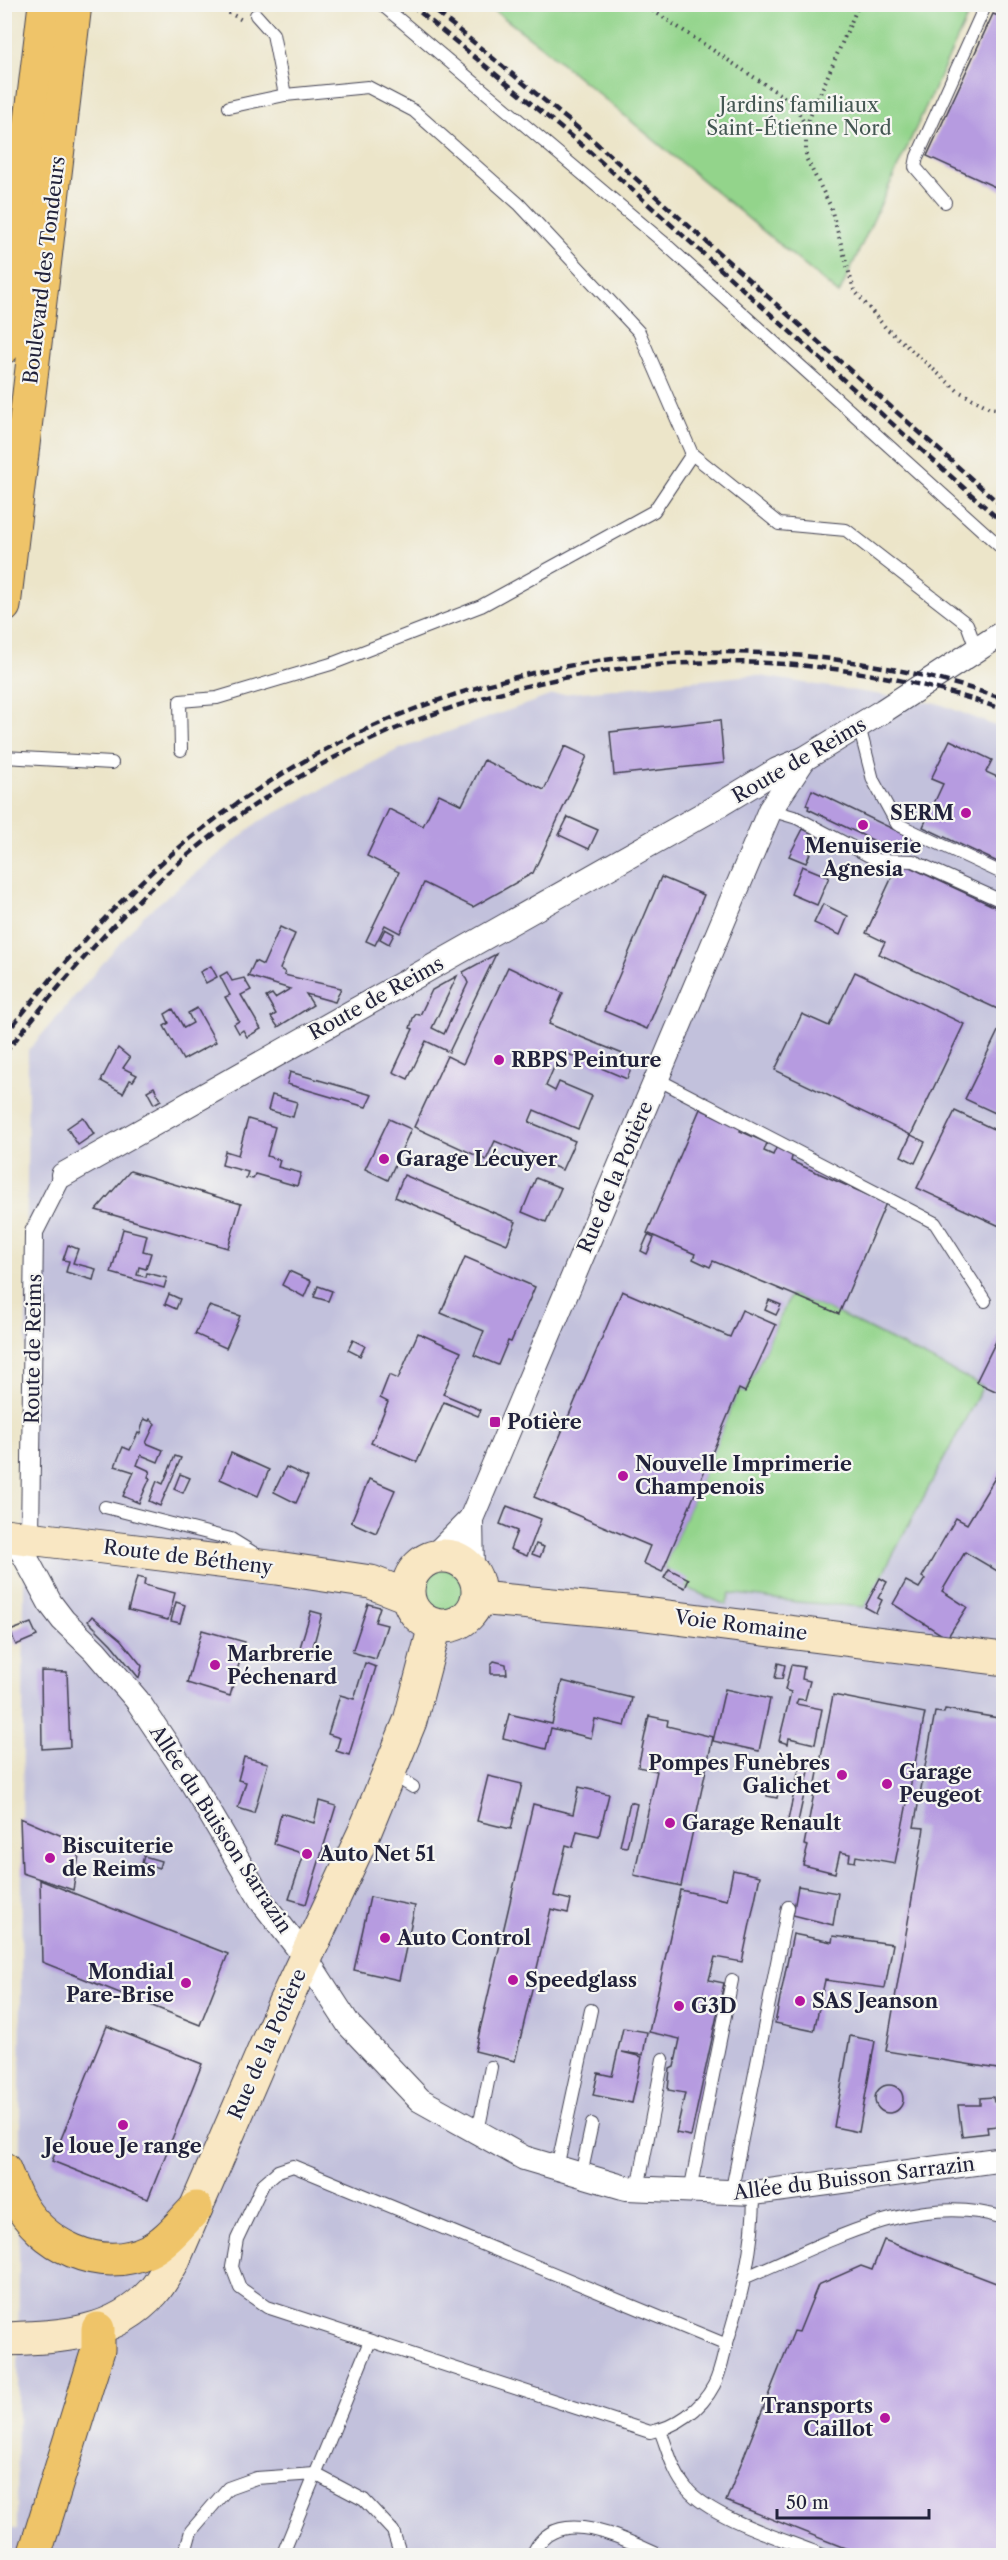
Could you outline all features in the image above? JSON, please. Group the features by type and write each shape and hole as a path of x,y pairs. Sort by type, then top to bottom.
{"highway":[{"name":"Boulevard des Tondeurs","path":"4,347 45,4"},
{"name":"Boulevard des Tondeurs","path":"4,606 75,4"},
{"path":"4,2169 17,2200 36,2223 56,2242 86,2257 122,2260 150,2250 196,2208"},
{"path":"34,2556 98,2350 98,2329"}],"main road":[{"name":"Route de Bétheny","path":"13,1536 278,1568 371,1582 418,1574"},
{"path":"451,1556 466,1565 475,1585 467,1617 446,1627 435,1626 416,1615 418,1574 451,1556"},
{"name":"Voie Romaine","path":"475,1585 637,1612 1004,1659"},
{"name":"Rue de la Potière","path":"98,2329 135,2308 154,2291 173,2261 306,1957 365,1831 401,1780 410,1720 435,1626"},
{"path":"4,2339 41,2338 98,2329"}],"street":[{"name":"Route de Reims","path":"13,1536 34,1232 63,1175 777,770 804,759 944,673 1003,633"},
{"name":"Rue de la Potière","path":"475,1585 471,1519 770,810 804,759"},
{"path":"752,785 770,810"},
{"path":"418,1574 471,1519"},
{"name":"Allée du Buisson Sarrazin","path":"13,1536 50,1603 137,1700 191,1781 263,1903 306,1957 349,2025 420,2100 524,2158 626,2188 743,2194 1004,2159"}],"lane":[{"path":"381,4 662,241 1004,550"},
{"path":"945,202 915,167 917,157 986,4"},
{"path":"256,15 273,34 285,95"},
{"path":"229,107 285,95 369,87 414,111 519,204 639,332 692,454 779,524 846,530 967,624 976,651"},
{"path":"181,750 180,701 217,698 330,664 481,606 654,511 692,454"},
{"path":"859,726 873,780 897,824 1004,874"},
{"path":"4,757 112,763"},
{"path":"770,810 797,818 877,860 913,861 1004,902"},
{"path":"657,1079 935,1223 985,1301"},
{"path":"105,1507 231,1539 278,1568"},
{"path":"727,2345 293,2166 278,2171 263,2184 237,2239 232,2267 240,2288 267,2307 650,2433 671,2428 691,2413 714,2385 727,2345 746,2277 754,2228 743,2194 788,1907"},
{"path":"690,2192 732,1980"},
{"path":"557,2168 591,2010"},
{"path":"638,2189 663,2059"},
{"path":"478,2132 491,2067"},
{"path":"581,2175 592,2124"},
{"path":"746,2277 890,2218 929,2211 966,2211 1004,2218"},
{"path":"282,2556 370,2341"},
{"path":"660,2430 675,2471 688,2490 713,2511 825,2556"},
{"path":"184,2556 191,2531 228,2488 256,2478 315,2474 364,2500 393,2531 401,2556"},
{"path":"532,2556 536,2546 548,2534 568,2527 589,2527 662,2556"}],"path":[{"path":"213,4 248,23 256,15"},
{"path":"643,4 793,103 806,126"},
{"path":"859,4 806,126 806,158 830,205 854,290 885,327 958,391 990,408 1004,410"}],"shaded area":[{"path":"753,675 940,704 1003,729 1003,2555 5,2556 4,2529 17,2529 28,1051 142,917 258,822 397,750 552,695"}],"green space":[{"name":"Jardins familiaux Saint-Étienne Nord","path":"487,5 973,5 839,294 541,46"},
{"path":"791,1294 839,1314 983,1386 865,1607 797,1602 730,1593 726,1605 664,1578 668,1569 664,1567 739,1389 745,1392"},
{"path":"439,1568 449,1568 461,1575 468,1587 468,1597 461,1609 449,1616 439,1616 424,1605 420,1597 420,1587 431,1572"}],"building":[{"path":"993,14 1004,18 1004,191 927,156"},
{"path":"720,720 724,763 614,775 610,732"},
{"name":"SERM","path":"950,740 992,760 986,772 1004,780 1004,865 923,827 943,784 931,779"},
{"path":"565,746 587,756 533,873 473,907 424,883 400,933 385,925 375,945 366,941 399,872 367,856 389,809 423,826 439,794 462,805 484,760 544,790"},
{"name":"Menuiserie Agnesia","path":"812,790 918,841 916,846 887,847 808,809 809,806 806,805"},
{"path":"568,817 598,830 589,849 559,835"},
{"path":"803,829 817,836 806,863 789,856"},
{"path":"899,862 1004,911 1004,1012 879,954 885,942 866,933"},
{"path":"802,866 829,877 817,905 791,894"},
{"path":"661,877 704,895 647,1029 604,1011"},
{"path":"823,904 848,916 840,935 814,923"},
{"path":"280,927 295,934 280,969 285,972 284,975 341,988 335,1002 306,994 313,1005 278,1027 271,1017 276,1014 266,997 272,994 275,998 290,989 248,976 255,961 263,965"},
{"path":"385,929 394,934 389,944 380,939"},
{"path":"496,954 449,1052 426,1041 408,1079 393,1072 413,1029 410,1028 413,1018 416,1014 420,1015 432,990 457,976 432,1028 444,1034 468,983 463,972"},
{"path":"211,966 217,977 206,983 200,972"},
{"name":"RBPS Peinture","path":"508,967 563,993 549,1024 635,1059 627,1079 561,1051 546,1086 555,1091 559,1082 592,1096 578,1129 534,1110 529,1122 575,1141 562,1170 495,1141 486,1160 414,1127 447,1056 463,1064"},
{"path":"227,972 232,981 244,978 251,990 241,995 261,1029 247,1037 243,1030 239,1033 234,1024 239,1021 225,997 230,995 220,976"},
{"path":"855,972 964,1024 911,1135 775,1070 802,1014 829,1026"},
{"path":"197,1008 216,1042 183,1060 164,1026 169,1023 165,1014 173,1009 184,1028 193,1023 188,1013"},
{"path":"1004,1019 1004,1117 965,1099"},
{"path":"118,1048 130,1058 123,1068 137,1075 133,1081 130,1080 123,1093 101,1081"},
{"path":"290,1072 372,1095 366,1107 287,1084"},
{"path":"154,1087 161,1100 154,1104 147,1091"},
{"path":"272,1095 297,1102 293,1117 268,1110"},
{"path":"700,1109 742,1128 740,1131 767,1143 764,1151 773,1155 777,1146 793,1153 791,1161 886,1203 839,1314 713,1261 710,1267 693,1259 695,1254 647,1233"},
{"path":"955,1111 1004,1134 1004,1228 917,1188"},
{"path":"83,1117 94,1134 78,1145 67,1128"},
{"path":"248,1119 275,1127 267,1156 280,1160 278,1167 301,1173 297,1186 255,1174 253,1179 246,1178 248,1172 222,1165 225,1151 238,1155"},
{"name":"Garage Lécuyer","path":"389,1119 411,1129 388,1180 365,1169"},
{"path":"911,1135 925,1142 915,1163 901,1156"},
{"path":"130,1171 241,1204 228,1248 96,1210"},
{"path":"404,1175 516,1222 507,1244 395,1197"},
{"path":"536,1178 561,1188 546,1222 522,1212"},
{"path":"123,1229 147,1235 143,1251 151,1253 146,1269 139,1267 137,1275 146,1277 147,1273 167,1278 164,1288 111,1273"},
{"path":"648,1235 654,1238 647,1254 641,1251"},
{"path":"68,1245 78,1249 73,1263 96,1269 93,1280 66,1272 69,1261 63,1260"},
{"path":"465,1257 535,1287 511,1342 508,1341 498,1365 474,1355 484,1331 441,1313"},
{"path":"289,1271 311,1281 304,1297 282,1285"},
{"path":"318,1286 332,1291 328,1301 314,1297"},
{"path":"622,1291 730,1337 742,1310 776,1325 745,1392 739,1389 662,1572 643,1563 650,1546 534,1497"},
{"path":"169,1294 180,1299 176,1309 165,1304"},
{"path":"769,1300 781,1305 776,1315 765,1310"},
{"path":"209,1306 240,1316 226,1348 195,1334"},
{"path":"1004,1325 1004,1395 976,1382"},
{"path":"418,1333 461,1352 443,1394 481,1410 478,1416 444,1402 417,1462 371,1443 388,1402 380,1398 389,1375 398,1379"},
{"path":"353,1340 365,1346 360,1356 348,1350"},
{"path":"144,1419 149,1421 150,1419 155,1424 146,1443 163,1450 158,1462 141,1455 137,1465 150,1471 148,1477 150,1478 139,1503 123,1496 134,1472 115,1466 123,1447 130,1450 138,1433 140,1434"},
{"path":"231,1453 269,1470 258,1496 220,1479"},
{"path":"175,1456 181,1458 160,1506 149,1501 157,1481 163,1484"},
{"path":"1004,1463 1004,1575 965,1552 942,1591 967,1607 947,1638 893,1604 906,1581 919,1588 925,1579 922,1577 956,1518 967,1524"},
{"path":"286,1467 308,1477 296,1503 274,1492"},
{"path":"180,1474 190,1478 183,1493 174,1489"},
{"path":"369,1479 395,1490 376,1533 351,1522"},
{"path":"507,1506 541,1519 527,1556 510,1549 517,1531 500,1524"},
{"path":"536,1544 544,1547 540,1557 532,1554"},
{"path":"669,1569 689,1579 685,1588 664,1578"},
{"path":"137,1577 145,1579 144,1585 175,1593 168,1620 128,1610"},
{"path":"880,1578 887,1582 878,1598 882,1600 876,1613 865,1607"},
{"path":"176,1602 185,1605 180,1623 171,1621"},
{"path":"368,1604 380,1607 375,1622 387,1625 376,1659 352,1652"},
{"path":"311,1611 322,1614 310,1658 298,1654"},
{"path":"92,1616 121,1640 142,1666 139,1678 111,1644 88,1621"},
{"path":"31,1623 37,1636 16,1645 10,1631"},
{"name":"Marbrerie Péchenard","path":"202,1630 245,1642 230,1696 187,1683"},
{"path":"494,1661 506,1664 507,1674 491,1674 491,1664"},
{"path":"365,1663 376,1667 349,1755 336,1751 340,1738 328,1734 340,1695 354,1699"},
{"path":"778,1663 785,1665 782,1679 775,1678"},
{"path":"791,1665 804,1667 802,1679 810,1681 805,1700 798,1699 796,1704 822,1709 815,1744 789,1738 788,1744 779,1741 791,1692 785,1690"},
{"path":"41,1671 67,1672 70,1747 42,1749"},
{"path":"562,1681 632,1698 625,1726 595,1719 591,1738 551,1728 546,1749 503,1738 509,1714 552,1724"},
{"path":"725,1689 770,1699 759,1751 713,1741"},
{"path":"833,1695 925,1713 895,1863 856,1856 855,1862 849,1861 850,1854 840,1852 835,1873 803,1865 808,1846 804,1845"},
{"path":"945,1709 1004,1719 1004,2070 886,2051 924,1828 914,1827 935,1712 944,1713"},
{"name":"Garage Renault","path":"649,1716 668,1720 667,1726 713,1737 681,1886 634,1875 657,1771 638,1767"},
{"path":"244,1757 268,1763 254,1813 238,1808 246,1782 238,1780"},
{"path":"801,1760 811,1762 798,1822 788,1820"},
{"path":"488,1776 522,1784 511,1829 477,1821"},
{"path":"769,1786 779,1788 777,1798 767,1796"},
{"name":"Speedglass","path":"579,1787 609,1794 599,1836 577,1831 573,1847 566,1845 554,1896 571,1900 568,1913 551,1909 515,2061 475,2051 533,1804 573,1814"},
{"path":"319,1801 336,1806 306,1904 289,1899 304,1854 274,1844 281,1813 314,1823"},
{"path":"630,1802 637,1804 627,1847 620,1846"},
{"name":"Biscuiterie de Reims","path":"20,1818 81,1844 73,1890 22,1873"},
{"path":"144,1856 161,1861 159,1868 142,1863"},
{"name":"G3D","path":"733,1870 760,1876 742,1962 715,1957 709,1980 724,1983 691,2136 676,2133 685,2093 668,2090 670,2069 674,2067 680,2039 649,2032 680,1890 727,1900"},
{"path":"40,1880 228,1954 200,2025 42,1962"},
{"path":"798,1886 838,1893 833,1925 793,1915"},
{"name":"Auto Control","path":"370,1897 415,1906 399,1980 354,1970"},
{"path":"793,1934 832,1942 833,1936 893,1944 885,1988 825,1980 814,2031 775,2023"},
{"path":"107,2026 202,2064 148,2199 52,2161"},
{"path":"623,2028 647,2032 643,2055 622,2052 642,2057 632,2103 593,2095 598,2073 612,2076"},
{"path":"850,2036 875,2041 859,2132 834,2127"},
{"path":"889,2085 899,2089 903,2099 899,2109 889,2113 879,2109 875,2099 879,2089"},
{"path":"993,2097 994,2102 1004,2101 1004,2129 999,2129 999,2126 987,2127 988,2133 962,2136 958,2105 980,2105 980,2098"},
{"name":"Transports Caillot","path":"884,2240 1004,2286 1004,2556 865,2556 726,2501 794,2331 799,2332 818,2285 861,2266 872,2270"}],"railway":[{"path":"410,4 589,151 1004,524"},
{"path":"427,4 595,142 1004,508"},
{"path":"4,1036 96,927 147,877 201,830 290,769 384,721 483,686 586,663 690,653 795,655 900,671 1004,699"},
{"path":"4,1054 100,940 152,888 208,839 295,780 388,732 487,696 590,673 694,663 799,665 903,681 1004,710"}],"place":[{"name":"SERM","path":"966,813"},
{"name":"Menuiserie Agnesia","path":"863,825"},
{"name":"RBPS Peinture","path":"499,1060"},
{"name":"Garage Lécuyer","path":"384,1159"},
{"name":"Potière","path":"495,1422"},
{"name":"Nouvelle Imprimerie Champenois","path":"623,1476"},
{"name":"Marbrerie Péchenard","path":"215,1665"},
{"name":"Pompes Funèbres Galichet","path":"842,1775"},
{"name":"Garage Peugeot","path":"887,1784"},
{"name":"Garage Renault","path":"670,1823"},
{"name":"Auto Net 51","path":"307,1854"},
{"name":"Biscuiterie de Reims","path":"50,1858"},
{"name":"Auto Control","path":"385,1938"},
{"name":"Speedglass","path":"513,1980"},
{"name":"Mondial Pare-Brise","path":"186,1983"},
{"name":"SAS Jeanson","path":"800,2001"},
{"name":"G3D","path":"679,2006"},
{"name":"Je loue Je range","path":"123,2125"},
{"name":"Transports Caillot","path":"885,2418"}]}
